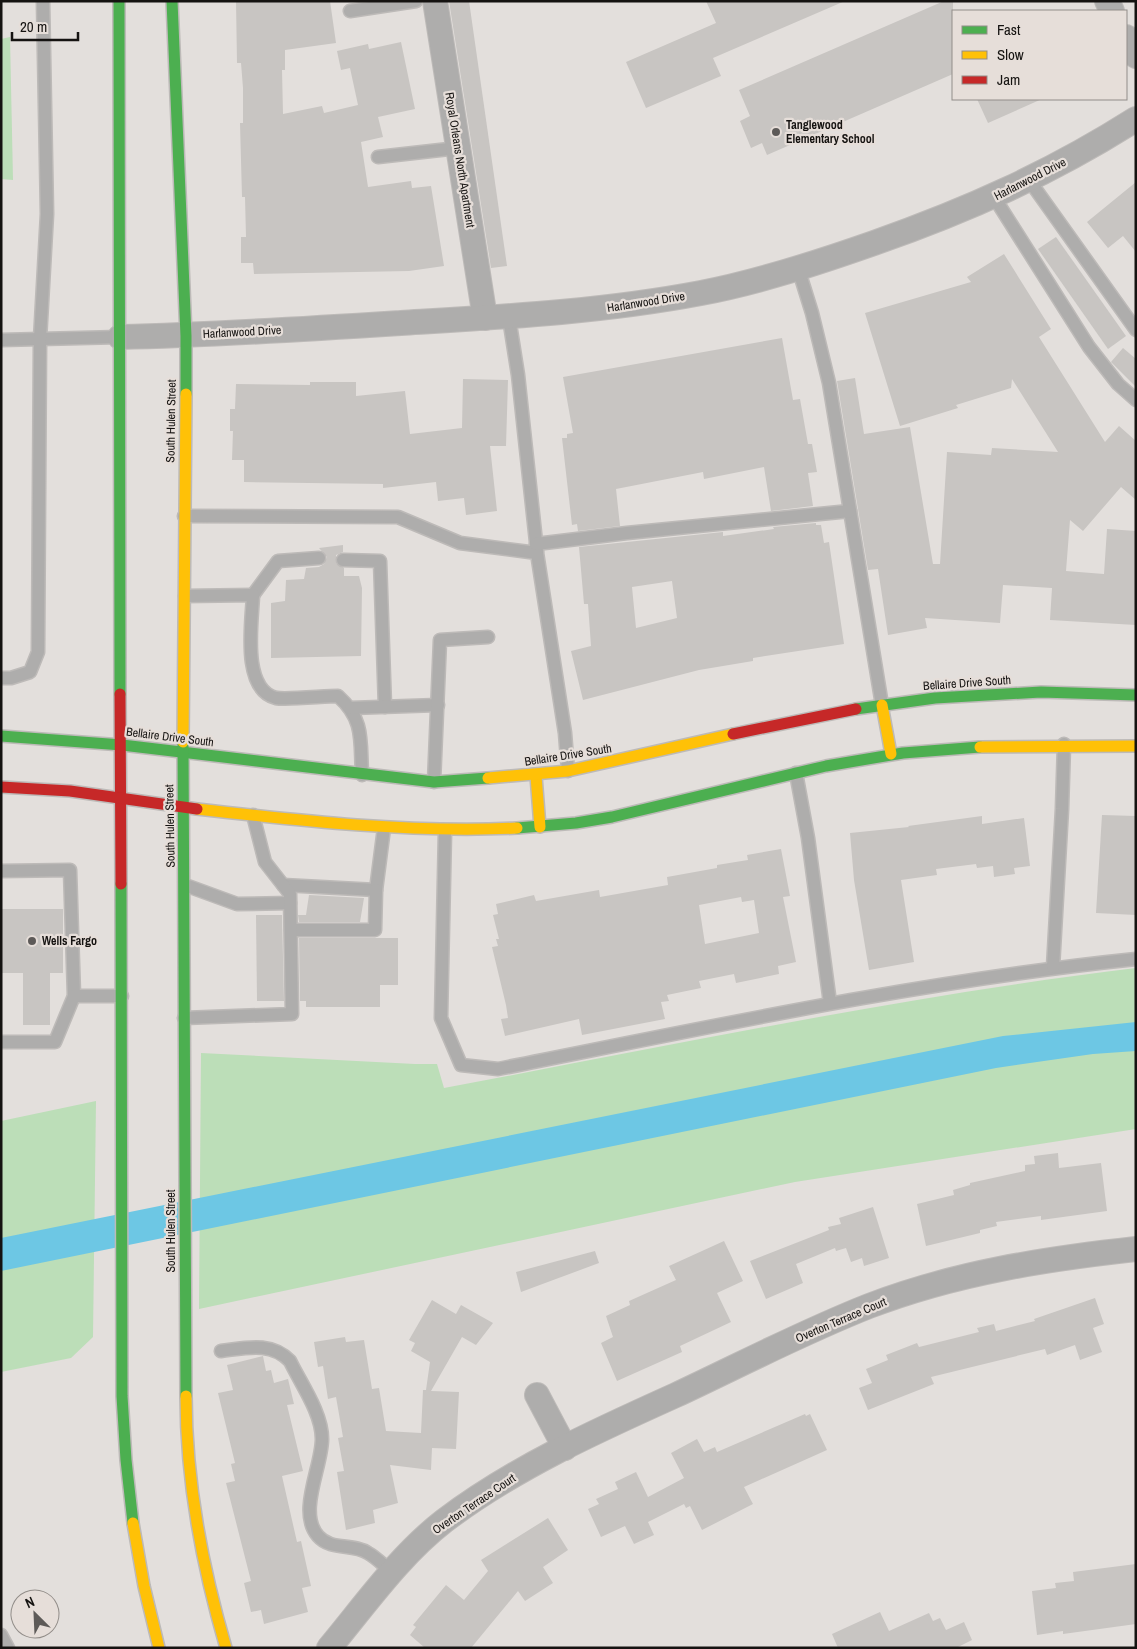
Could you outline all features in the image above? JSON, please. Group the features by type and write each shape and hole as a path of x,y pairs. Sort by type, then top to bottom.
{"main road":[{"path":"119,1 122,1396 130,1498 145,1588 159,1648"},
{"name":"South Hulen Street","path":"172,1 186,336 183,807 185,885 185,1284 188,1442 209,1586 226,1648"},
{"name":"Bellaire Drive South","path":"1,736 122,745 362,775 434,782 536,776 568,772 821,715 936,698 1032,692 1136,695"},
{"path":"882,705 891,754"},
{"path":"1,787 64,790 183,807 384,828 445,831 540,827 592,821 640,812 796,773 891,754 957,748 1064,744 1136,746"},
{"path":"536,776 540,827"}],"street":[{"name":"Royal Orleans North Apartment","path":"435,1 485,318"},
{"path":"1127,39 1136,56"},
{"name":"Harlanwood Drive","path":"120,337 186,336 509,318 623,306 703,293 798,268 880,241 994,197 1057,166 1136,119"},
{"name":"Overton Terrace Court","path":"329,1648 392,1572 426,1536 444,1521 516,1475 565,1448 869,1306 936,1284 1028,1262 1136,1249"},
{"path":"536,1394 565,1448"}],"lane":[{"path":"1,678 11,678 30,672 38,652 40,339 47,214 43,1"},
{"path":"350,11 416,1"},
{"path":"378,157 458,148"},
{"path":"1029,180 1136,330"},
{"path":"994,197 1088,347 1118,384 1136,400"},
{"path":"798,268 812,313 829,383 882,705"},
{"path":"509,318 518,375 536,549 565,734 568,772"},
{"path":"1,340 120,337"},
{"path":"184,516 398,517 460,543 536,549 627,533 850,511"},
{"path":"319,558 278,561 253,595 251,667 260,688 275,698 338,696 351,708 358,723 362,775"},
{"path":"343,560 380,561 385,707"},
{"path":"185,596 253,595"},
{"path":"434,782 440,640 488,637"},
{"path":"351,708 438,705"},
{"path":"1053,967 1064,744"},
{"path":"796,773 808,838 830,1003"},
{"path":"184,1018 292,1014 290,894 265,862 253,814"},
{"path":"291,930 375,930 376,890 384,828"},
{"path":"445,831 441,1018 461,1065 498,1069 830,1003 1053,967 1136,959"},
{"path":"1,871 70,870 74,996 56,1042 1,1042"},
{"path":"185,885 237,904 290,903"},
{"path":"283,885 376,890"},
{"path":"74,996 122,996"},
{"path":"221,1351 258,1346 272,1348 283,1353 290,1361 319,1422 322,1436 310,1503 309,1517 312,1527 319,1537 329,1543 368,1552 392,1572"},
{"path":"1,1635 8,1648"}],"green space":[{"path":"10,37 13,180 1,179 1,39"},
{"path":"1136,968 1136,1129 795,1182 199,1309 201,1053 437,1064 444,1088 876,1007 1049,979"},
{"path":"96,1101 93,1337 71,1358 1,1372 1,1121"}],"water":[{"path":"1136,1022 1136,1051 1093,1054 996,1068 1,1271 1,1238 1003,1036"}],"building":[{"path":"236,1 330,1 336,43 285,50 285,70 282,70 283,114 322,106 324,113 358,105 350,68 341,70 337,51 368,44 369,49 401,42 415,109 378,117 383,137 361,142 368,187 411,181 412,188 431,186 444,266 409,271 254,274 253,263 241,263 241,237 246,237 245,197 242,197 240,123 243,123 243,88 241,63 237,63"},
{"path":"449,1 469,1 507,266 491,268"},
{"path":"706,1 845,1 713,58 721,76 646,108 626,62 716,23"},
{"path":"944,1 953,1 952,74 767,155 762,143 751,148 740,121 750,116 739,90"},
{"path":"977,100 1040,100 988,123"},
{"path":"1136,182 1136,252 1123,236 1108,248 1087,222"},
{"path":"1056,237 1126,336 1108,349 1038,249"},
{"path":"1004,254 1051,329 1039,337 1105,442 1119,426 1136,441 1136,500 1121,487 1083,531 1070,520 1066,571 1104,574 1107,529 1136,531 1136,625 1050,620 1052,588 1003,585 1000,623 925,618 927,628 888,635 878,569 868,570 837,381 855,378 864,434 910,427 933,564 940,564 947,452 991,455 992,448 1058,452 1012,379 1011,388 956,405 958,408 900,426 865,313 971,282 967,277"},
{"path":"782,338 793,400 800,399 808,444 812,444 817,472 808,473 813,506 771,511 764,467 704,479 703,472 616,489 620,526 578,531 577,524 572,525 562,438 567,438 567,434 573,433 563,377"},
{"path":"1123,348 1136,359 1136,387 1111,362"},
{"path":"463,379 508,380 506,446 490,446 497,511 466,515 464,498 438,501 436,482 383,488 383,484 244,482 244,460 232,460 233,431 230,431 230,409 235,409 236,384 310,385 310,382 356,382 356,396 405,391 410,434 462,428"},
{"path":"816,523 816,525 821,525 824,543 829,542 844,644 753,658 753,661 699,670 583,700 571,651 591,646 588,604 584,604 579,547 723,532 723,536 774,529 773,527","holes":["672,581 677,618 636,628 632,587"]},
{"path":"343,545 343,552 336,555 336,563 344,568 344,576 359,576 362,588 361,656 271,658 271,603 285,601 286,580 304,579 306,568 319,567 324,564 327,557 319,548"},
{"path":"1102,815 1136,816 1136,915 1096,913"},
{"path":"982,816 982,824 1024,818 1030,866 1014,868 1015,874 994,877 993,866 977,868 976,864 936,869 937,875 901,880 914,962 869,970 854,880 850,833 909,827"},
{"path":"781,849 790,896 783,897 796,962 778,966 779,974 736,983 734,974 699,981 701,988 667,995 669,1001 661,1002 665,1019 582,1035 579,1019 505,1036 501,1019 508,1018 492,947 498,946 496,939 499,939 493,915 498,914 496,904 534,895 536,901 599,890 600,897 668,885 667,877 748,860 747,855","holes":["741,897 742,902 754,900 759,933 705,944 699,905"]},
{"path":"309,895 364,898 360,922 299,922 298,915 306,915"},
{"name":"Wells Fargo","path":"1,909 63,909 63,973 50,973 50,1025 23,1025 23,973 1,973"},
{"path":"256,915 282,915 284,1001 257,1001"},
{"path":"299,938 398,938 398,985 380,985 380,1007 306,1007 306,1001 300,1001"},
{"path":"1058,1153 1059,1168 1101,1163 1107,1211 1041,1220 1041,1216 996,1222 997,1226 980,1230 980,1233 926,1246 917,1204 954,1195 953,1190 970,1185 970,1183 1025,1171 1025,1165 1035,1164 1034,1156"},
{"path":"873,1207 889,1258 864,1266 862,1258 851,1262 846,1248 836,1251 835,1248 796,1264 803,1283 766,1299 750,1261 829,1230 828,1227 841,1224 839,1218"},
{"path":"724,1241 743,1281 717,1293 731,1322 680,1346 682,1352 617,1381 601,1343 613,1337 606,1316 630,1305 629,1301 676,1280 669,1266"},
{"path":"595,1251 599,1263 521,1292 516,1272"},
{"path":"1095,1298 1104,1324 1093,1328 1102,1352 1080,1360 1075,1345 1047,1355 1045,1349 931,1377 934,1384 868,1410 859,1388 872,1383 866,1369 888,1360 886,1355 917,1343 919,1347 979,1332 977,1328 994,1324 996,1331 1035,1321 1034,1319"},
{"path":"432,1300 456,1314 461,1305 493,1323 476,1345 462,1337 431,1391 459,1392 456,1449 432,1448 431,1470 390,1465 398,1503 373,1510 375,1523 346,1530 337,1472 344,1471 338,1438 343,1437 336,1397 328,1399 323,1366 318,1367 314,1342 345,1337 346,1342 364,1340 372,1389 379,1388 386,1431 421,1433 423,1390 426,1390 430,1362 411,1351 415,1343 409,1340"},
{"path":"263,1356 266,1371 271,1370 274,1383 288,1379 294,1404 287,1405 303,1471 282,1476 297,1542 301,1541 311,1586 302,1588 308,1612 264,1624 261,1610 251,1612 244,1583 251,1581 226,1483 235,1481 231,1464 235,1463 218,1393 233,1390 227,1365"},
{"path":"805,1414 806,1416 810,1414 827,1450 744,1487 753,1504 702,1530 690,1506 686,1508 684,1504 648,1522 654,1535 634,1544 625,1526 601,1537 588,1509 599,1504 596,1499 618,1489 615,1482 636,1472 648,1497 684,1478 671,1453 697,1439 704,1452 715,1447 717,1452"},
{"path":"548,1518 568,1550 543,1567 553,1583 525,1601 518,1591 471,1648 425,1648 410,1635 416,1627 413,1625 446,1585 464,1600 488,1571 481,1560"},
{"path":"1136,1564 1136,1624 1063,1634 1063,1631 1037,1635 1032,1591 1056,1588 1055,1583 1074,1581 1073,1572"},
{"path":"880,1612 889,1631 929,1613 933,1621 940,1618 946,1630 964,1622 972,1640 956,1648 838,1648 832,1634"}],"traffic: fast":[{"path":"119,1 120,694"},
{"path":"172,1 186,336 186,394"},
{"path":"856,709 935,698 1041,692 1136,695"},
{"path":"1,736 122,745 434,782 488,778"},
{"path":"183,742 186,1396"},
{"path":"517,828 576,823 612,817 826,766 903,753 980,747"},
{"path":"121,884 122,1396 126,1460 133,1523"}],"traffic: slow":[{"path":"183,742 186,394"},
{"path":"882,705 891,754"},
{"path":"488,778 568,771 733,734"},
{"path":"980,747 1136,746"},
{"path":"536,776 540,827"},
{"path":"197,809 357,825 437,829 517,828"},
{"path":"186,1396 189,1460 197,1523 217,1617 226,1648"},
{"path":"133,1523 144,1586 159,1648"}],"traffic: jam":[{"path":"120,694 121,884"},
{"path":"733,734 856,709"},
{"path":"1,787 70,791 197,809"}],"place":[{"name":"Tanglewood Elementary School","path":"776,132"},
{"name":"Wells Fargo","path":"32,941"}]}
